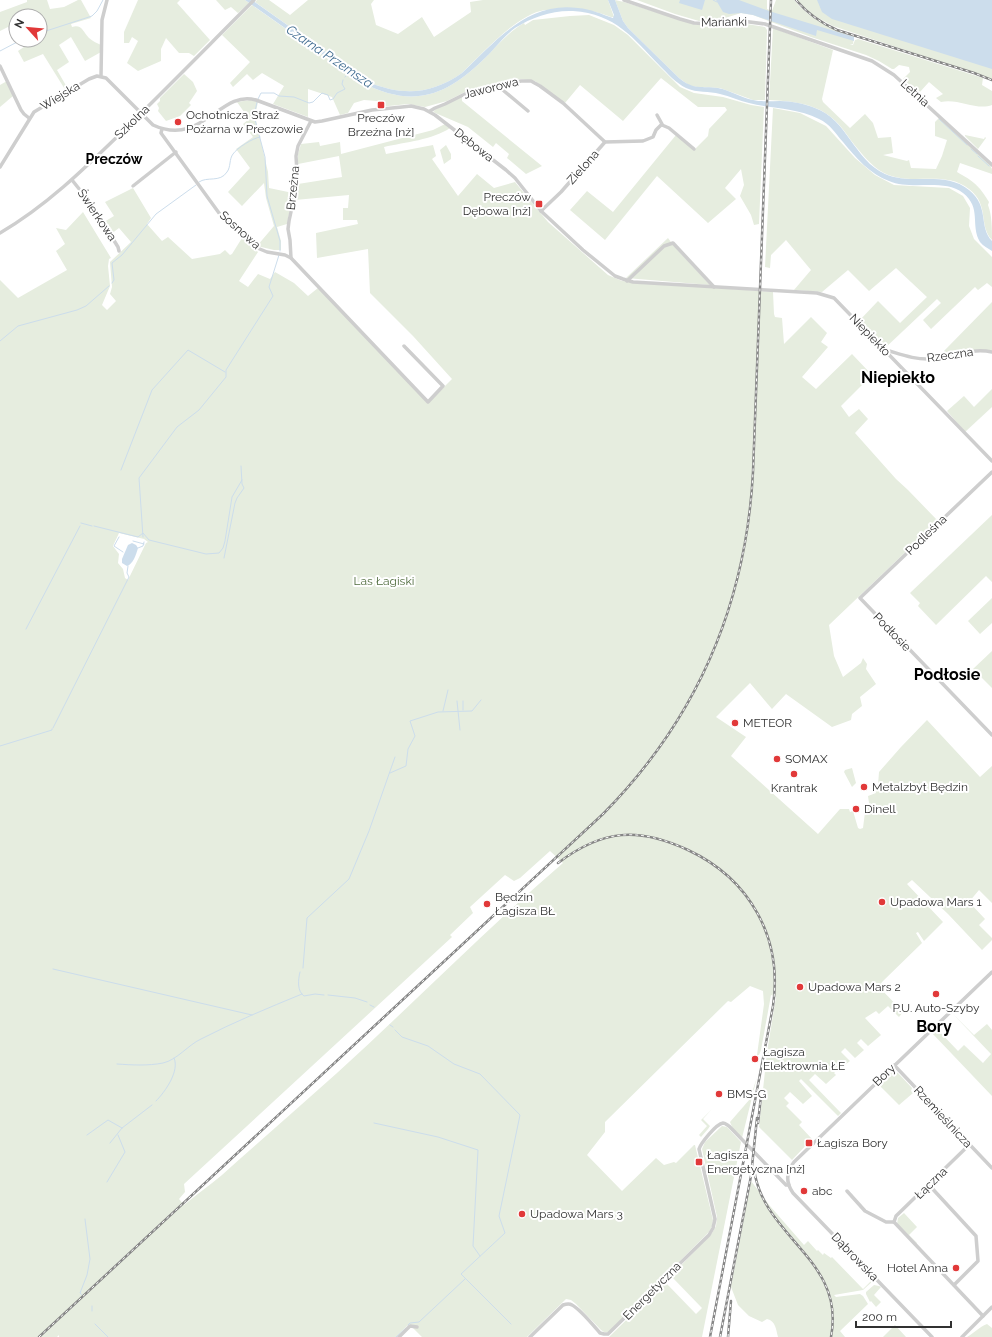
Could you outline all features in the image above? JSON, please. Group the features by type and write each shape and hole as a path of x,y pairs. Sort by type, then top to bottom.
{"street":[{"path":"101,76 102,20 107,0"},
{"name":"Szkolna","path":"0,233 38,208 72,180 254,0"},
{"name":"Marianki","path":"624,0 691,23 706,24 735,21 755,22 777,28 823,45"},
{"name":"Letnia","path":"823,45 866,59 888,70 992,165"},
{"path":"0,66 21,110 29,118"},
{"name":"Sosnowa","path":"101,76 110,81 154,125 162,129 161,133 219,213 250,242 261,250 285,255 291,258 428,402 443,386 404,346"},
{"name":"Wiejska","path":"0,167 29,118 41,107 89,79 101,76"},
{"name":"Jaworowa","path":"430,111 465,94 524,80 535,82 549,91 605,142"},
{"path":"498,86 528,110"},
{"name":"Dębowa","path":"162,129 176,131 192,128 234,102 246,99 256,100 311,121 322,121 372,110 402,106 430,111 506,170 515,178 541,211 565,234 603,267 618,277 627,281 784,291"},
{"path":"657,115 662,125 669,128 694,149"},
{"name":"Brzeźna","path":"291,258 288,221 294,198 297,173 296,152 311,121"},
{"name":"Zielona","path":"541,211 605,142 646,141 653,137 656,130 662,125"},
{"path":"133,186 176,152"},
{"name":"Świerkowa","path":"72,180 92,205 119,251"},
{"path":"627,281 664,246 672,243 714,287"},
{"name":"Niepiekło","path":"784,291 817,293 834,298 992,461"},
{"name":"Rzeczna","path":"884,349 916,358 928,359 946,357 965,352 992,352"},
{"name":"Podleśna","path":"860,598 992,472"},
{"name":"Podłosie","path":"860,598 992,735"},
{"name":"Bory","path":"789,1185 787,1173 794,1162 992,972"},
{"name":"Rzemieślnicza","path":"894,1065 992,1168"},
{"name":"Dąbrowska","path":"700,1152 700,1145 703,1140 718,1125 725,1124 729,1126 780,1177 786,1185 789,1185 793,1193 932,1337"},
{"name":"Łączna","path":"894,1222 896,1216 969,1145"},
{"name":"Energetyczna","path":"530,1337 563,1305 568,1304 578,1309 600,1332 608,1334 709,1235 713,1228 715,1219 700,1152"},
{"path":"929,1185 976,1236 978,1261 954,1285"},
{"path":"847,1191 865,1211 886,1222 894,1222 897,1227 983,1316"},
{"path":"962,1337 992,1307"},
{"path":"399,1337 410,1326 417,1327"}],"green space":[{"path":"27,0 47,0 50,9 64,7 81,0 91,18 71,24 72,27 75,26 82,29 90,39 101,45 101,52 85,61 71,37 59,45 69,62 57,70 68,89 66,91 43,54 24,62 18,51 22,48 48,48 48,8 11,8 27,2"},
{"path":"138,0 180,0 177,3 210,40 194,56 189,53 179,53 166,38 161,49 161,61 138,71 127,63 138,41 132,37 129,43 124,43 124,32"},
{"path":"216,0 245,0 249,3 238,13 231,7 225,10"},
{"path":"257,0 269,0 290,15 308,0 374,0 371,4 376,25 398,34 422,17 434,37 471,12 470,2 483,0 608,0 614,17 584,10 545,10 534,13 500,36 462,73 439,86 416,91 405,91 393,90 368,82 255,2"},
{"path":"615,0 693,24 709,26 740,23 765,27 767,30 765,100 753,100 720,88 690,86 679,78 628,28 623,21"},
{"path":"637,0 767,0 767,9 772,11 776,0 794,0 807,13 822,23 854,37 853,44 850,45 853,45 855,40 858,39 983,78 982,85 992,91 992,105 974,106 947,101 941,102 936,98 943,94 929,82 919,93 903,79 910,72 909,67 899,65 892,69 866,55 811,37 753,15 741,13 722,19 699,21"},
{"path":"797,0 992,0 992,79 833,26 811,14"},
{"path":"252,5 363,83 381,91 397,95 412,96 427,95 455,83 469,73 507,35 524,23 525,25 533,20 589,15 614,25 628,35 680,87 694,93 723,97 764,107 759,224 754,225 751,215 740,196 744,185 741,169 725,188 736,199 708,223 657,176 605,240 570,210 587,191 613,212 676,135 694,150 708,136 709,129 727,110 725,107 698,107 661,78 623,121 580,85 565,103 535,81 521,79 467,91 447,101 425,107 408,104 379,107 377,101 364,100 354,103 348,113 340,115 332,97 308,89 308,117 273,104 284,86 262,73 253,80 247,74 233,87 230,83 250,62 222,35"},
{"path":"8,9 8,27 0,31 0,12"},
{"path":"773,28 833,50 822,99 823,102 850,128 865,114 873,123 878,138 891,137 893,153 883,155 907,161 909,160 911,168 936,169 947,140 935,136 935,122 939,118 990,165 992,174 960,163 957,172 975,184 982,191 989,202 988,205 991,218 992,240 985,228 982,208 975,195 969,189 959,183 949,180 905,179 884,173 867,160 844,130 825,113 802,104 769,100"},
{"path":"184,74 193,82 197,91 189,103 191,105 180,116 166,121 158,111 159,108 157,104 160,101 160,98"},
{"path":"7,81 13,96 0,107 0,85"},
{"path":"462,96 462,101 542,166 526,174 507,158 509,154 496,143 493,147 468,127 433,112"},
{"path":"251,100 258,102 255,116 268,172 269,188 293,193 287,224 277,227 281,241 281,250 257,246 274,226 266,198 264,183 242,206 228,192 250,168 236,149 253,137 243,124 249,119 237,102"},
{"path":"773,108 800,113 826,126 855,158 875,175 894,185 949,188 963,196 970,208 969,226 974,239 992,257 992,287 987,283 978,290 975,287 931,329 923,320 941,303 937,299 885,348 859,321 878,301 900,323 927,297 896,268 869,291 848,270 822,292 794,290 811,270 786,240 771,255 770,268 765,267"},
{"name":"Las Łagiski","path":"445,124 450,128 427,138 384,147 386,154 433,145 436,156 432,159 458,196 477,174 494,188 515,182 548,222 608,275 622,281 773,292 774,314 775,317 782,318 784,344 811,317 827,333 821,342 828,347 802,377 816,389 852,354 872,375 841,406 849,417 859,409 868,419 855,433 896,479 938,521 829,625 834,656 843,677 861,663 863,658 867,664 866,669 876,684 860,697 862,706 852,714 851,720 832,727 786,694 772,709 750,683 716,717 746,737 731,756 818,834 840,809 849,809 850,812 853,811 858,828 863,828 866,804 869,803 868,796 876,793 875,790 878,785 879,772 927,720 980,777 992,766 992,903 979,890 969,902 985,919 979,925 992,938 992,940 982,950 948,914 912,880 907,884 943,922 924,941 918,932 916,933 922,943 882,982 879,987 903,1012 899,1017 888,1006 879,1014 876,1011 865,1018 881,1035 868,1046 861,1039 857,1043 864,1050 855,1058 845,1048 841,1052 850,1061 840,1069 839,1068 834,1073 836,1075 826,1084 815,1074 809,1080 841,1113 838,1116 801,1079 799,1081 812,1096 803,1104 790,1092 784,1098 789,1103 786,1106 802,1122 799,1125 812,1139 792,1160 759,1127 767,1052 776,997 771,995 761,1050 759,1055 757,1055 764,1004 763,991 750,986 731,1002 728,1001 605,1122 605,1132 587,1155 622,1191 656,1158 664,1165 674,1162 676,1163 695,1145 713,1220 709,1232 609,1332 604,1332 601,1330 576,1304 571,1300 566,1299 527,1337 422,1337 409,1324 396,1337 59,1337 59,1335 57,1337 0,1337 0,280 18,298 67,270 56,251 65,244 56,228 66,230 83,212 111,258 109,259 108,266 110,286 102,305 107,310 116,301 110,294 112,287 110,262 131,242 119,228 111,234 104,222 114,216 105,202 133,188 151,218 147,224 162,241 168,237 192,259 220,254 225,250 230,255 242,238 258,252 239,281 248,287 258,274 270,279 275,272 294,283 308,296 318,288 428,403 452,379 413,336 370,293 368,249 317,258 316,233 358,224 357,220 343,220 343,208 348,208 349,195 295,200 298,184 342,177 339,156 298,164 298,154 301,144 319,142 320,146 340,142 341,154 433,130","holes":["119,533 144,539 148,542 146,543 128,580 125,578 123,569 118,563 119,554 113,546","550,851 563,863 505,914 337,1073 222,1175 184,1205 179,1199 185,1192 184,1184 452,937 450,935 473,913 470,907 505,875 514,881 520,878"]},
{"path":"965,135 984,139 985,137 986,138 978,149"},
{"path":"446,145 451,154 451,159 444,164 440,150"},
{"path":"668,238 673,245 710,285 626,278"},
{"path":"992,302 992,351 974,350 947,355 944,351"},
{"path":"992,389 992,407 965,432 947,411 964,396 974,407"},
{"path":"992,515 992,582 986,576 936,625 918,606 920,603 910,593"},
{"path":"992,598 992,623 980,634 968,621"},
{"path":"992,651 992,688 973,669"},
{"path":"852,768 856,783 852,787 844,772 845,770"},
{"path":"952,1013 974,1035 987,1024 992,1030 992,1096 932,1033 936,1028 958,1051 964,1045 983,1063 991,1054"},
{"path":"894,1071 898,1073 912,1088 911,1091 913,1093 899,1105 878,1084"},
{"path":"757,1077 742,1138 733,1129 730,1122 750,1099"},
{"path":"712,1109 703,1119 710,1126 701,1137 699,1135 707,1126 701,1120"},
{"path":"722,1126 727,1127 741,1142 702,1337 609,1337 665,1282 696,1314 702,1308 671,1276 712,1233 716,1226 717,1217 702,1149 705,1142"},
{"path":"751,1181 770,1206 804,1245 808,1241 823,1255 824,1253 831,1258 832,1257 863,1289 873,1279 874,1280 863,1290 834,1295 836,1297 860,1294 868,1304 840,1331 845,1337 778,1337 775,1326 770,1320 767,1319 762,1322 749,1316 738,1305 731,1287"},
{"path":"904,1213 917,1227 909,1235 917,1244 897,1224 898,1218"},
{"path":"874,1285 881,1287 874,1295 881,1302 876,1307 871,1301 870,1302 866,1294 866,1292"},
{"path":"987,1324 992,1328 992,1337 967,1337 981,1327"},
{"path":"895,1325 906,1337 883,1337"}],"water":[{"name":"Czarna Przemsza","path":"245,0 252,0 368,82 393,90 416,91 439,86 462,73 500,37 513,26 528,17 543,11 560,8 578,8 587,9 613,18 614,15 608,0 615,0 623,21 628,28 684,82 698,87 722,89 756,101 789,102 815,108 826,113 835,121 865,159 874,168 885,174 906,179 939,179 960,184 975,196 979,203 982,210 985,229 992,241 992,251 980,242 977,236 974,211 969,199 963,193 946,186 898,184 882,178 858,160 829,126 823,121 810,115 793,110 749,103 716,93 694,91 686,88 672,78 632,37 612,22 601,17 588,13 565,11 550,13 528,21 506,35 483,60 455,83 427,95 412,96 397,95 381,91 363,83"},
{"path":"680,0 705,0 702,10 679,3"},
{"path":"716,0 739,0 769,11 854,37 854,41 817,30 816,36 753,15 741,13 729,14 723,12"},
{"path":"817,0 992,0 992,69 832,19 822,12"},
{"path":"132,543 138,548 133,561 127,566 122,563 122,559 128,545"}],"waterway":[{"path":"48,30 92,16 97,11 103,0"},
{"path":"713,0 717,2"},
{"path":"0,51 8,47"},
{"name":"Czarna Przemsza","path":"345,77 349,73"},
{"name":"Czarna Przemsza","path":"258,99 261,93 274,93 279,96 294,97 309,103 313,102 322,93 328,95 330,100 333,99 337,93 345,89 342,84 343,80"},
{"path":"257,102 254,116 265,157 267,196 280,241 280,251"},
{"path":"939,119 967,145"},
{"path":"199,182 224,175 229,168 231,158 235,152 249,141 260,137"},
{"path":"971,149 977,154"},
{"path":"978,156 989,166"},
{"path":"112,283 114,280 112,263 122,255 156,214 196,185"},
{"path":"143,537 139,478 177,427 199,410 226,377 226,370 273,296 269,287 279,255"},
{"path":"0,341 18,326 77,310 86,306 109,286"},
{"path":"121,470 152,390 188,350 225,372"},
{"path":"224,558 235,503 244,488 242,484 241,466"},
{"path":"94,526 138,537 143,533 149,540 206,554 219,553 223,548 225,541 232,497 242,480"},
{"path":"81,523 92,526"},
{"path":"26,629 80,526"},
{"path":"119,537 114,546 123,552"},
{"path":"133,541 144,544"},
{"path":"138,548 143,546 144,542"},
{"path":"53,728 129,577 127,573 128,566"},
{"path":"443,711 448,690"},
{"path":"390,773 406,766 408,749 415,736 410,721 438,712 472,711 481,700"},
{"path":"457,701 460,730"},
{"path":"463,701 463,710"},
{"path":"0,746 52,729"},
{"path":"303,968 307,918 349,879 369,831 395,757"},
{"path":"53,969 252,1015"},
{"path":"300,972 299,985 300,991 304,996 315,994 324,995"},
{"path":"117,1064 146,1065 163,1063 178,1056 201,1039 238,1021 302,994"},
{"path":"328,995 355,998 367,1002"},
{"path":"370,1005 374,1007"},
{"path":"395,1030 402,1037 428,1046 454,1064 480,1074 520,1115 499,1216 505,1233 461,1274 511,1324"},
{"path":"156,1101 171,1081 175,1069 174,1058"},
{"path":"110,1143 122,1128 152,1105"},
{"path":"87,1135 108,1120 122,1128"},
{"path":"374,1123 438,1137 478,1150 473,1246 480,1256"},
{"path":"107,1182 125,1152 118,1135"},
{"path":"82,1295 80,1293 87,1275 90,1259 85,1219"},
{"path":"408,1325 410,1323 419,1322 465,1279"},
{"path":"92,1306 92,1311"},
{"path":"95,1324 108,1337"},
{"path":"396,1337 406,1328"}],"railway":[{"path":"39,1337 603,814 636,777 665,739 690,699 711,657 727,613 740,568 748,521 753,472 771,0"},
{"path":"796,0 815,17 837,30 992,80"},
{"path":"558,863 590,843 621,835 637,835 670,843 688,850 710,862 729,877 745,894 758,913 767,934 773,957 775,981 773,1006 710,1337"},
{"path":"758,1123 761,1096"},
{"path":"720,1337 751,1176 757,1118"},
{"path":"754,1169 761,1193 772,1213 816,1268 827,1288 832,1310 831,1337"},
{"path":"728,1337 731,1301"}],"place":[{"name":"Preczów Brzeźna [nż]","path":"381,105"},
{"name":"Ochotnicza Straż Pożarna w Preczowie","path":"178,122"},
{"name":"Preczów Dębowa [nż]","path":"539,204"},
{"name":"METEOR","path":"735,723"},
{"name":"SOMAX","path":"777,759"},
{"name":"Krantrak","path":"794,774"},
{"name":"Metalzbyt Będzin","path":"864,787"},
{"name":"Dinell","path":"856,809"},
{"name":"Upadowa Mars 1","path":"882,902"},
{"name":"Będzin Łagisza BŁ","path":"487,904"},
{"name":"Upadowa Mars 2","path":"800,987"},
{"name":"P.U. Auto-Szyby","path":"936,994"},
{"name":"Łagisza Elektrownia ŁE","path":"755,1059"},
{"name":"BMS-G","path":"719,1094"},
{"name":"Łagisza Bory","path":"809,1143"},
{"name":"Łagisza Energetyczna [nż]","path":"699,1162"},
{"name":"abc","path":"804,1191"},
{"name":"Upadowa Mars 3","path":"522,1214"},
{"name":"Hotel Anna","path":"956,1268"}],"district":[{"name":"Preczów","path":"114,159"},
{"name":"Niepiekło","path":"898,377"},
{"name":"Podłosie","path":"947,674"},
{"name":"Bory","path":"934,1026"}]}
